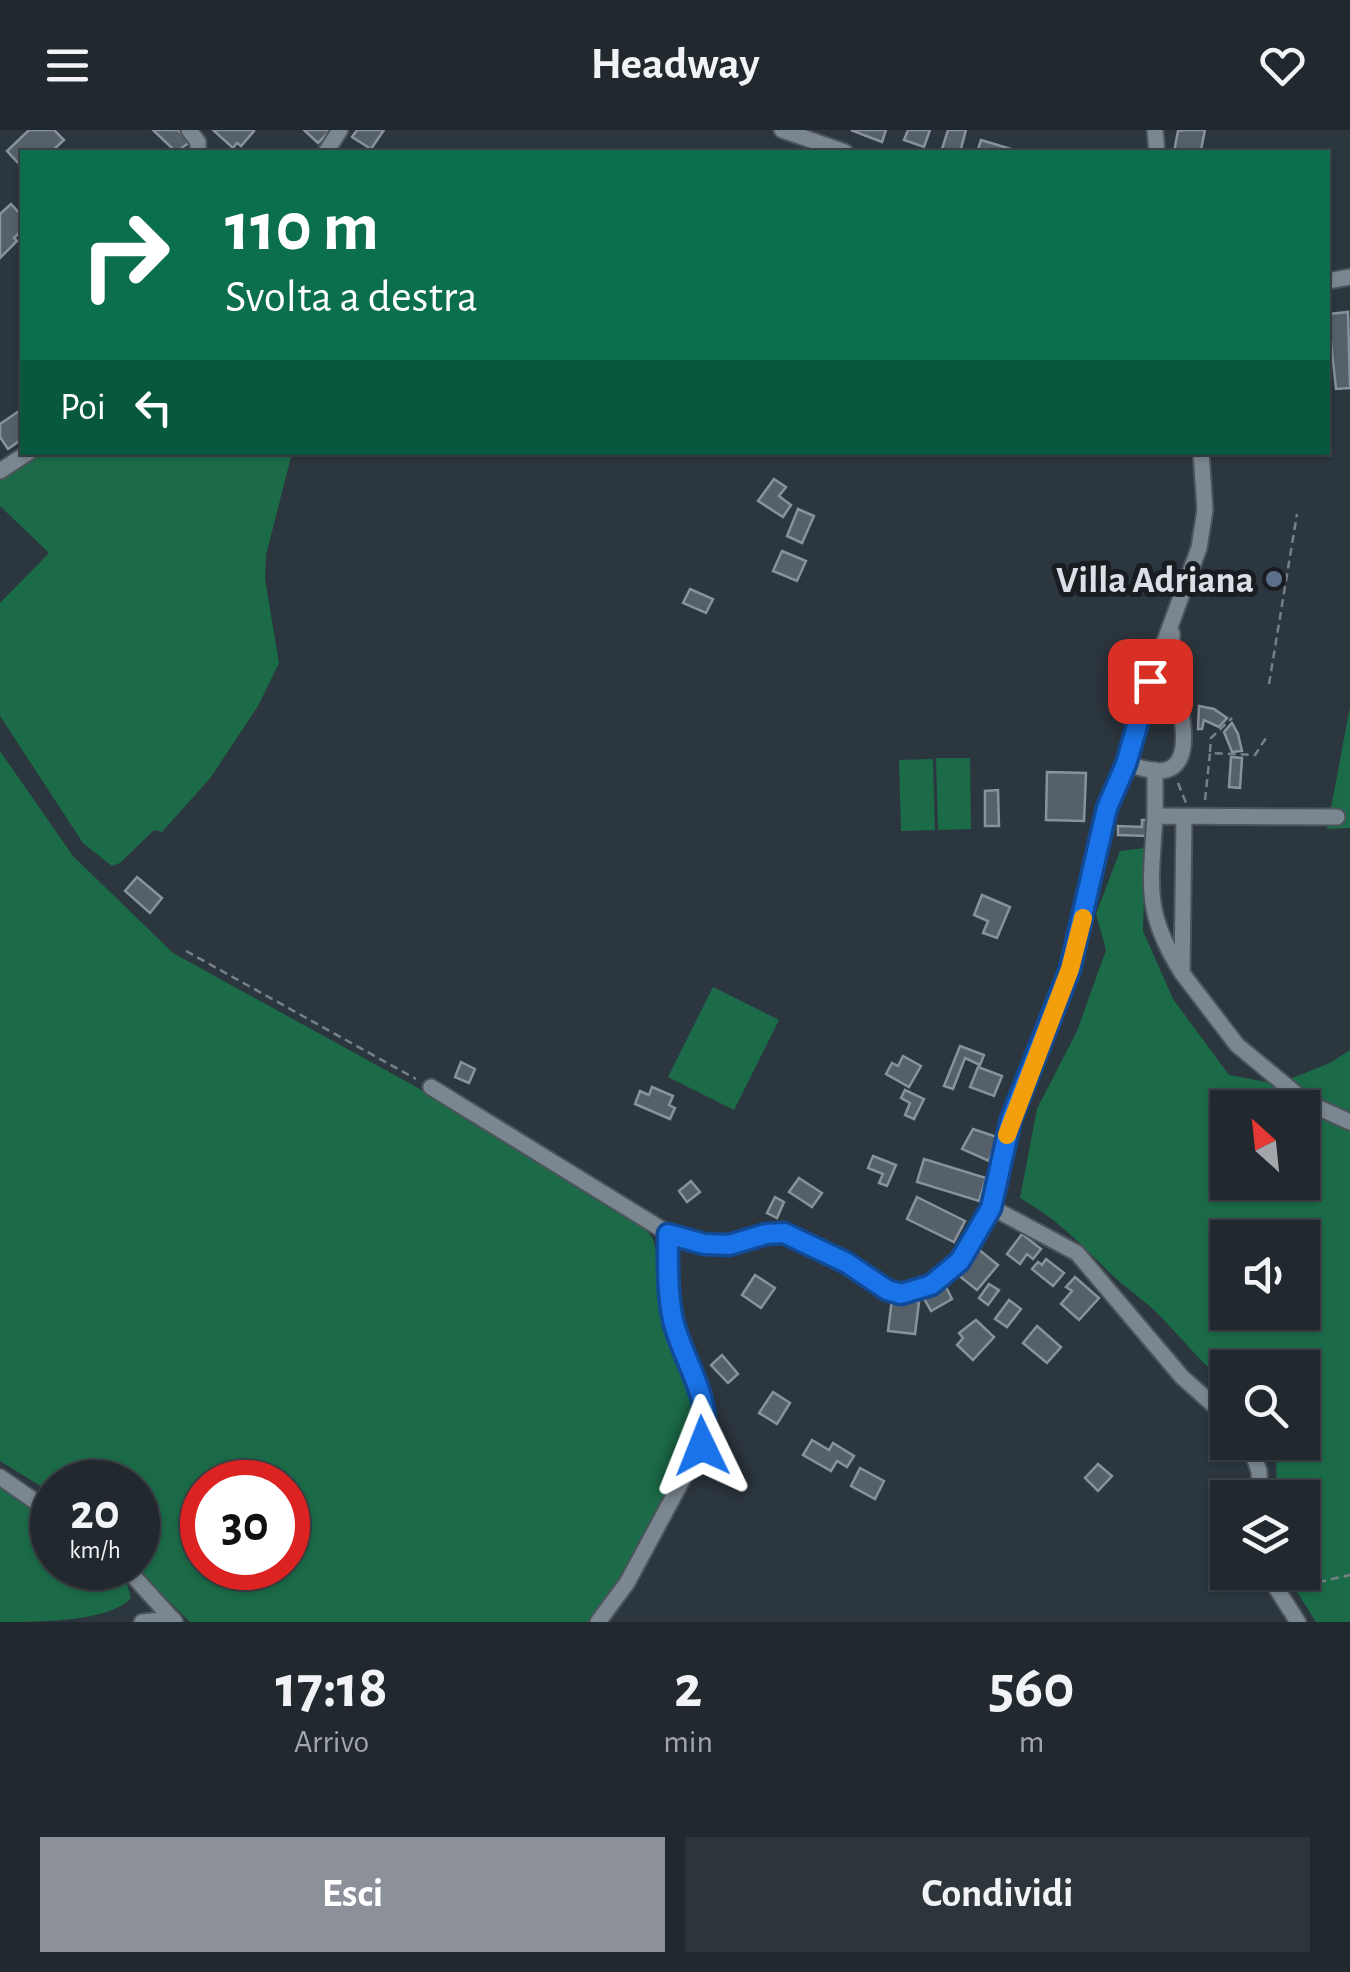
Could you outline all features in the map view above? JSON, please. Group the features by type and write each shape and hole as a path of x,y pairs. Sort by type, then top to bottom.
{"street":[{"path":"782,130 839,150"},
{"path":"0,471 24,455"},
{"path":"431,1087 668,1234 704,1244 729,1245 784,1233 847,1263 887,1290 906,1294 931,1285 955,1267 969,1250 991,1208 1011,1119 1070,969 1107,808 1126,764 1202,538 1205,510 1201,455"},
{"path":"1126,764 1155,770 1173,767 1183,741 1173,672 1172,627"},
{"path":"1146,696 1177,693"},
{"path":"1155,770 1150,895 1161,940 1238,1045 1306,1102 1350,1122"},
{"path":"1156,816 1337,817"},
{"path":"1182,973 1184,818"},
{"path":"991,1208 1077,1253 1182,1377 1210,1402"},
{"path":"598,1622 628,1583 705,1438 702,1402 672,1317 668,1234"},
{"path":"0,1478 30,1498"},
{"path":"146,1590 174,1621"},
{"path":"1277,1592 1298,1622"},
{"path":"142,1622 174,1621"}],"path":[{"path":"1268,684 1297,514"},
{"path":"1205,804 1211,738 1232,718"},
{"path":"1210,753 1255,755 1266,738"},
{"path":"1173,767 1188,809 1184,818"},
{"path":"186,952 431,1087"},
{"path":"1277,1592 1350,1576"}],"green space":[{"path":"36,455 291,455 266,555 265,579 279,663 258,706 211,777 162,832 154,830 112,866 83,843 0,716 0,603 49,553 0,506 0,477"},
{"path":"1350,707 1350,828 1327,829"},
{"path":"0,751 73,856 173,953 420,1089 646,1229 653,1239 664,1318 690,1393 696,1423 696,1439 621,1578 588,1622 190,1622 158,1590 160,1460 30,1460 30,1479 0,1461"},
{"path":"936,758 970,758 971,829 938,830"},
{"path":"933,759 935,830 901,831 899,760"},
{"path":"1145,848 1143,931 1173,999 1229,1075 1277,1084 1330,1063 1350,1050 1350,1622 1316,1622 1296,1590 1320,1590 1320,1480 1277,1480 1276,1460 1320,1460 1320,1350 1210,1350 1210,1368 1157,1313 1068,1232 1020,1198 1037,1109 1077,1031 1106,950 1096,914 1120,851"},
{"path":"713,987 779,1020 734,1110 668,1077"},
{"path":"0,1485 30,1505 30,1590 129,1590 131,1598 121,1606 90,1616 0,1622"}],"building":[{"path":"29,130 54,130 64,140 53,150 20,150 20,165 7,151"},
{"path":"153,130 178,130 190,142 174,150"},
{"path":"213,130 254,131 241,146 237,143 233,148"},
{"path":"304,130 331,130 318,143"},
{"path":"357,130 384,130 371,149 352,137"},
{"path":"851,130 886,130 882,142"},
{"path":"908,130 930,130 924,147 904,140"},
{"path":"948,130 966,130 961,150 942,150"},
{"path":"1205,130 1201,150 1174,150 1178,131"},
{"path":"981,140 1014,150 978,150"},
{"path":"11,204 20,214 20,232 14,238 17,241 0,258 0,214"},
{"path":"1348,312 1350,388 1336,389 1330,314"},
{"path":"20,410 20,440 8,449 0,437 0,424"},
{"path":"774,479 786,487 779,496 791,505 783,517 758,501"},
{"path":"798,509 814,516 802,543 787,536"},
{"path":"782,551 806,561 797,581 773,571"},
{"path":"690,589 713,599 706,613 683,603"},
{"path":"1199,706 1214,709 1227,718 1219,727 1204,720 1202,729 1198,729"},
{"path":"1232,723 1242,751 1232,752 1224,732"},
{"path":"1231,757 1242,758 1240,788 1229,787"},
{"path":"1047,772 1086,773 1084,821 1046,820"},
{"path":"998,790 999,826 985,826 985,791"},
{"path":"1142,820 1148,820 1148,836 1118,835 1118,826 1142,827"},
{"path":"137,877 162,898 150,913 125,891"},
{"path":"982,895 1010,907 997,938 983,933 988,921 974,915"},
{"path":"960,1046 984,1055 980,1065 965,1058 953,1089 944,1086"},
{"path":"903,1056 921,1066 909,1087 886,1074 892,1063 898,1066"},
{"path":"461,1062 475,1069 469,1083 455,1077"},
{"path":"978,1067 1002,1076 994,1096 970,1087"},
{"path":"652,1087 673,1096 669,1105 675,1108 670,1119 635,1104 640,1091 649,1095"},
{"path":"905,1090 924,1099 914,1119 905,1115 910,1103 901,1098"},
{"path":"973,1129 997,1137 989,1161 962,1149"},
{"path":"873,1156 896,1165 887,1186 879,1183 883,1174 868,1168"},
{"path":"924,1159 986,1178 979,1201 917,1182"},
{"path":"799,1178 822,1193 812,1207 789,1192"},
{"path":"691,1181 700,1192 687,1202 679,1191"},
{"path":"775,1197 784,1202 777,1218 767,1213"},
{"path":"917,1197 965,1221 954,1242 907,1219"},
{"path":"1022,1234 1041,1249 1033,1259 1027,1254 1020,1264 1007,1254"},
{"path":"978,1249 998,1265 977,1290 957,1274"},
{"path":"1046,1259 1064,1273 1053,1286 1032,1269"},
{"path":"755,1275 775,1288 761,1308 742,1295"},
{"path":"1075,1277 1099,1298 1079,1320 1061,1304 1072,1291 1066,1287"},
{"path":"944,1283 952,1299 931,1311 922,1295"},
{"path":"989,1284 999,1290 988,1305 979,1298"},
{"path":"892,1299 919,1302 915,1334 888,1331"},
{"path":"1009,1300 1021,1309 1007,1327 995,1319"},
{"path":"976,1320 994,1337 973,1360 957,1345 963,1338 959,1333"},
{"path":"1037,1326 1061,1347 1047,1363 1023,1343"},
{"path":"722,1355 738,1374 728,1383 711,1365"},
{"path":"773,1392 790,1403 777,1424 759,1413"},
{"path":"812,1440 829,1450 833,1443 854,1456 847,1467 837,1461 831,1471 803,1455"},
{"path":"1098,1464 1112,1476 1098,1491 1085,1478"},
{"path":"860,1468 884,1481 875,1499 851,1486"}],"slow traffic":[{"path":"1007,1135 1070,969 1083,918"}],"place":[{"name":"Villa Adriana","path":"1274,579"}],"route":[{"path":"702,1446 706,1430 702,1402 672,1317 668,1234 704,1244 729,1245 784,1233 901,1294 931,1285 960,1261 991,1208 1011,1119 1070,969 1107,808 1126,764 1150,681"}]}
